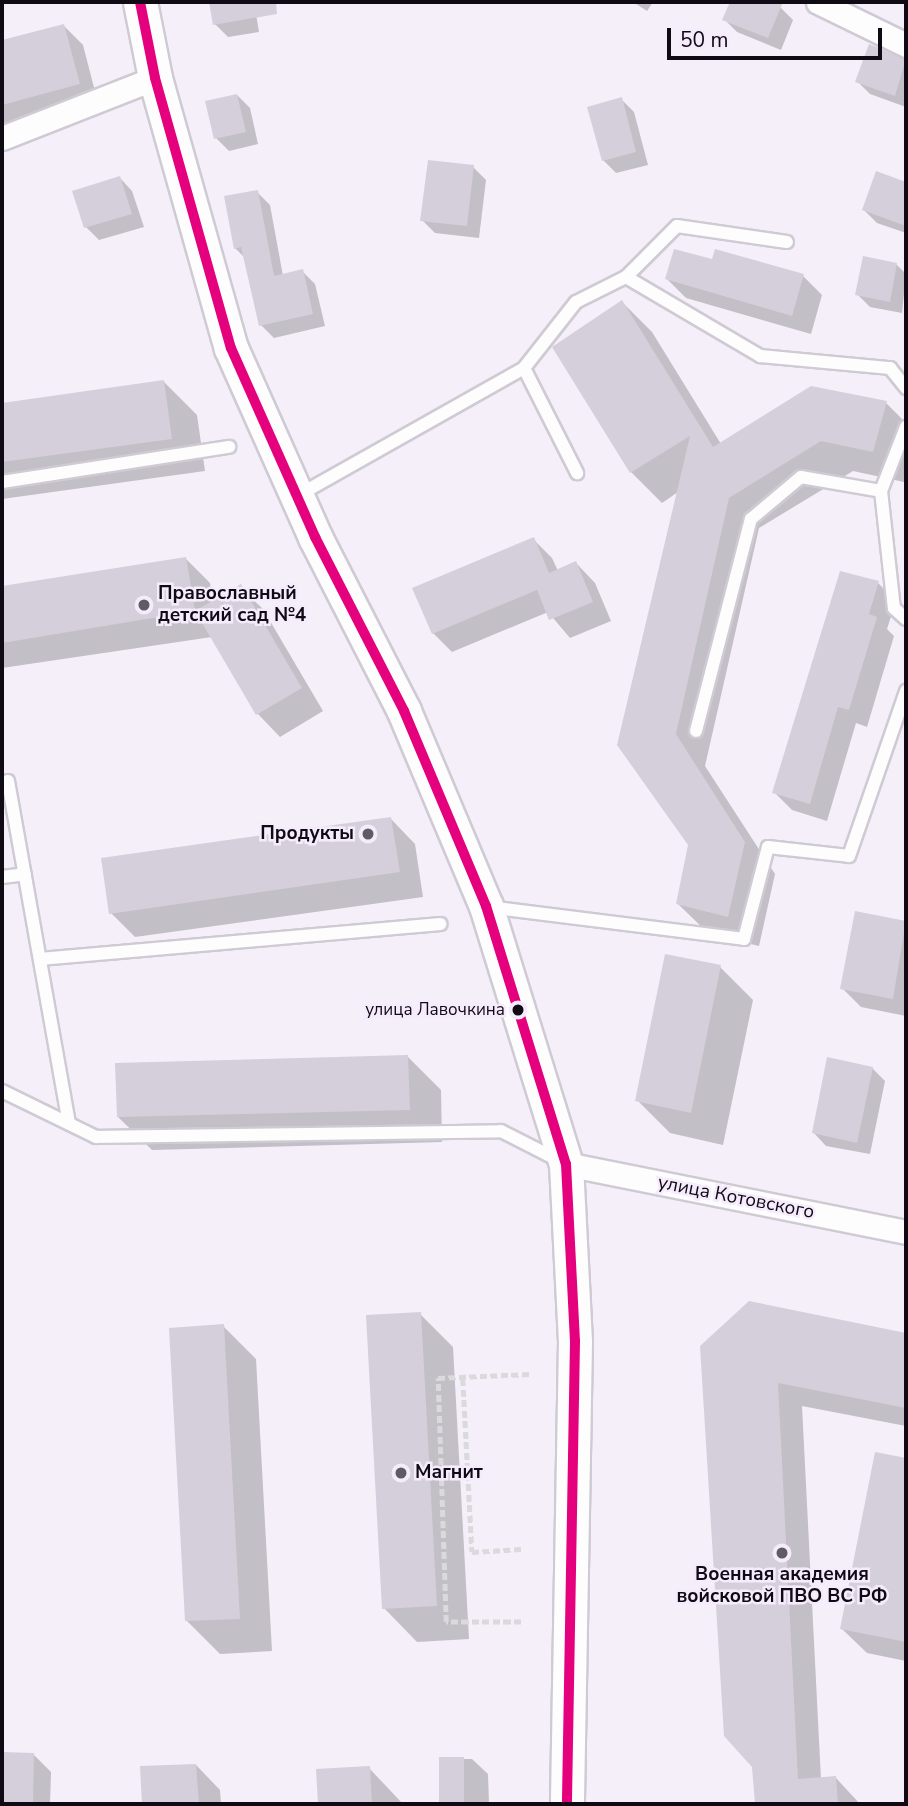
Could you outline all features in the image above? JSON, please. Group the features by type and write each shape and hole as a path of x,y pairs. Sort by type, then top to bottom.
{"main road":[{"path":"140,2 155,78 231,348 296,496 404,711 486,906 566,1164 575,1340 567,1804"}],"street":[{"path":"818,2 906,45"},
{"path":"2,138 155,78"},
{"name":"улица Котовского","path":"566,1164 906,1232"}],"lane":[{"path":"296,496 524,368 576,302 626,277 677,226 787,242"},
{"path":"626,277 760,356 890,368 906,388"},
{"path":"524,368 577,473"},
{"path":"906,428 881,491 894,608 906,620"},
{"path":"2,482 229,447"},
{"path":"696,731 751,519 801,477 881,491"},
{"path":"486,906 744,939 768,847 849,856 906,691"},
{"path":"8,781 69,1124"},
{"path":"2,877 25,874"},
{"path":"40,959 440,924"},
{"path":"2,1091 96,1137 501,1131 566,1164"}],"path":[{"path":"522,1622 446,1622 438,1378 531,1374"},
{"path":"463,1379 472,1552 521,1549"}],"building":[{"path":"209,2 276,2 277,14 213,25"},
{"path":"730,2 783,2 768,38 722,20"},
{"path":"64,24 80,84 2,105 2,40"},
{"path":"869,44 906,59 895,96 855,82"},
{"path":"237,94 246,132 214,139 205,101"},
{"path":"622,97 636,152 602,161 587,107"},
{"path":"428,160 474,165 467,226 420,221"},
{"path":"876,171 906,182 906,226 862,210"},
{"path":"120,176 132,214 84,228 72,191"},
{"path":"258,190 274,276 303,269 313,314 259,326 241,247 234,249 224,196"},
{"path":"674,249 712,259 715,249 804,274 792,316 665,279"},
{"path":"863,256 897,263 890,302 855,295"},
{"path":"622,300 713,447 811,386 887,401 873,452 821,441 729,498 676,734 745,842 728,917 676,904 688,845 617,745 690,436 630,473 552,347"},
{"path":"164,380 172,439 2,462 2,403"},
{"path":"534,537 549,573 576,561 593,602 549,620 537,590 432,634 412,588"},
{"path":"186,557 195,611 2,643 2,586"},
{"path":"840,571 879,581 869,614 877,617 849,710 838,707 810,804 772,793"},
{"path":"241,584 302,688 256,715 195,611"},
{"path":"391,817 400,872 109,914 101,858"},
{"path":"855,911 906,921 893,999 840,989"},
{"path":"665,954 721,965 691,1113 635,1101"},
{"path":"408,1055 410,1110 117,1117 115,1063"},
{"path":"827,1057 873,1067 857,1143 812,1133"},
{"path":"749,1301 906,1333 906,1408 778,1383 798,1779 836,1776 838,1804 755,1804 752,1767 724,1736 700,1346"},
{"path":"421,1312 437,1606 382,1609 366,1315"},
{"path":"224,1324 240,1619 185,1621 169,1328"},
{"path":"875,1452 906,1458 906,1642 840,1629"},
{"path":"2,1752 34,1753 33,1804 2,1804"},
{"path":"439,1757 464,1757 464,1804 439,1804"},
{"path":"196,1764 199,1804 142,1804 140,1766"},
{"path":"370,1766 372,1804 318,1804 316,1769"}],"transit line":[{"path":"140,2 155,78 231,348 315,537 404,711 486,906 566,1164 575,1341 567,1804"}],"place":[{"name":"Православный детский сад №4","path":"144,605"},
{"name":"Продукты","path":"368,834"},
{"name":"улица Лавочкина","path":"518,1010"},
{"name":"Магнит","path":"401,1473"},
{"name":"Военная академия войсковой ПВО ВС РФ","path":"782,1553"}]}
